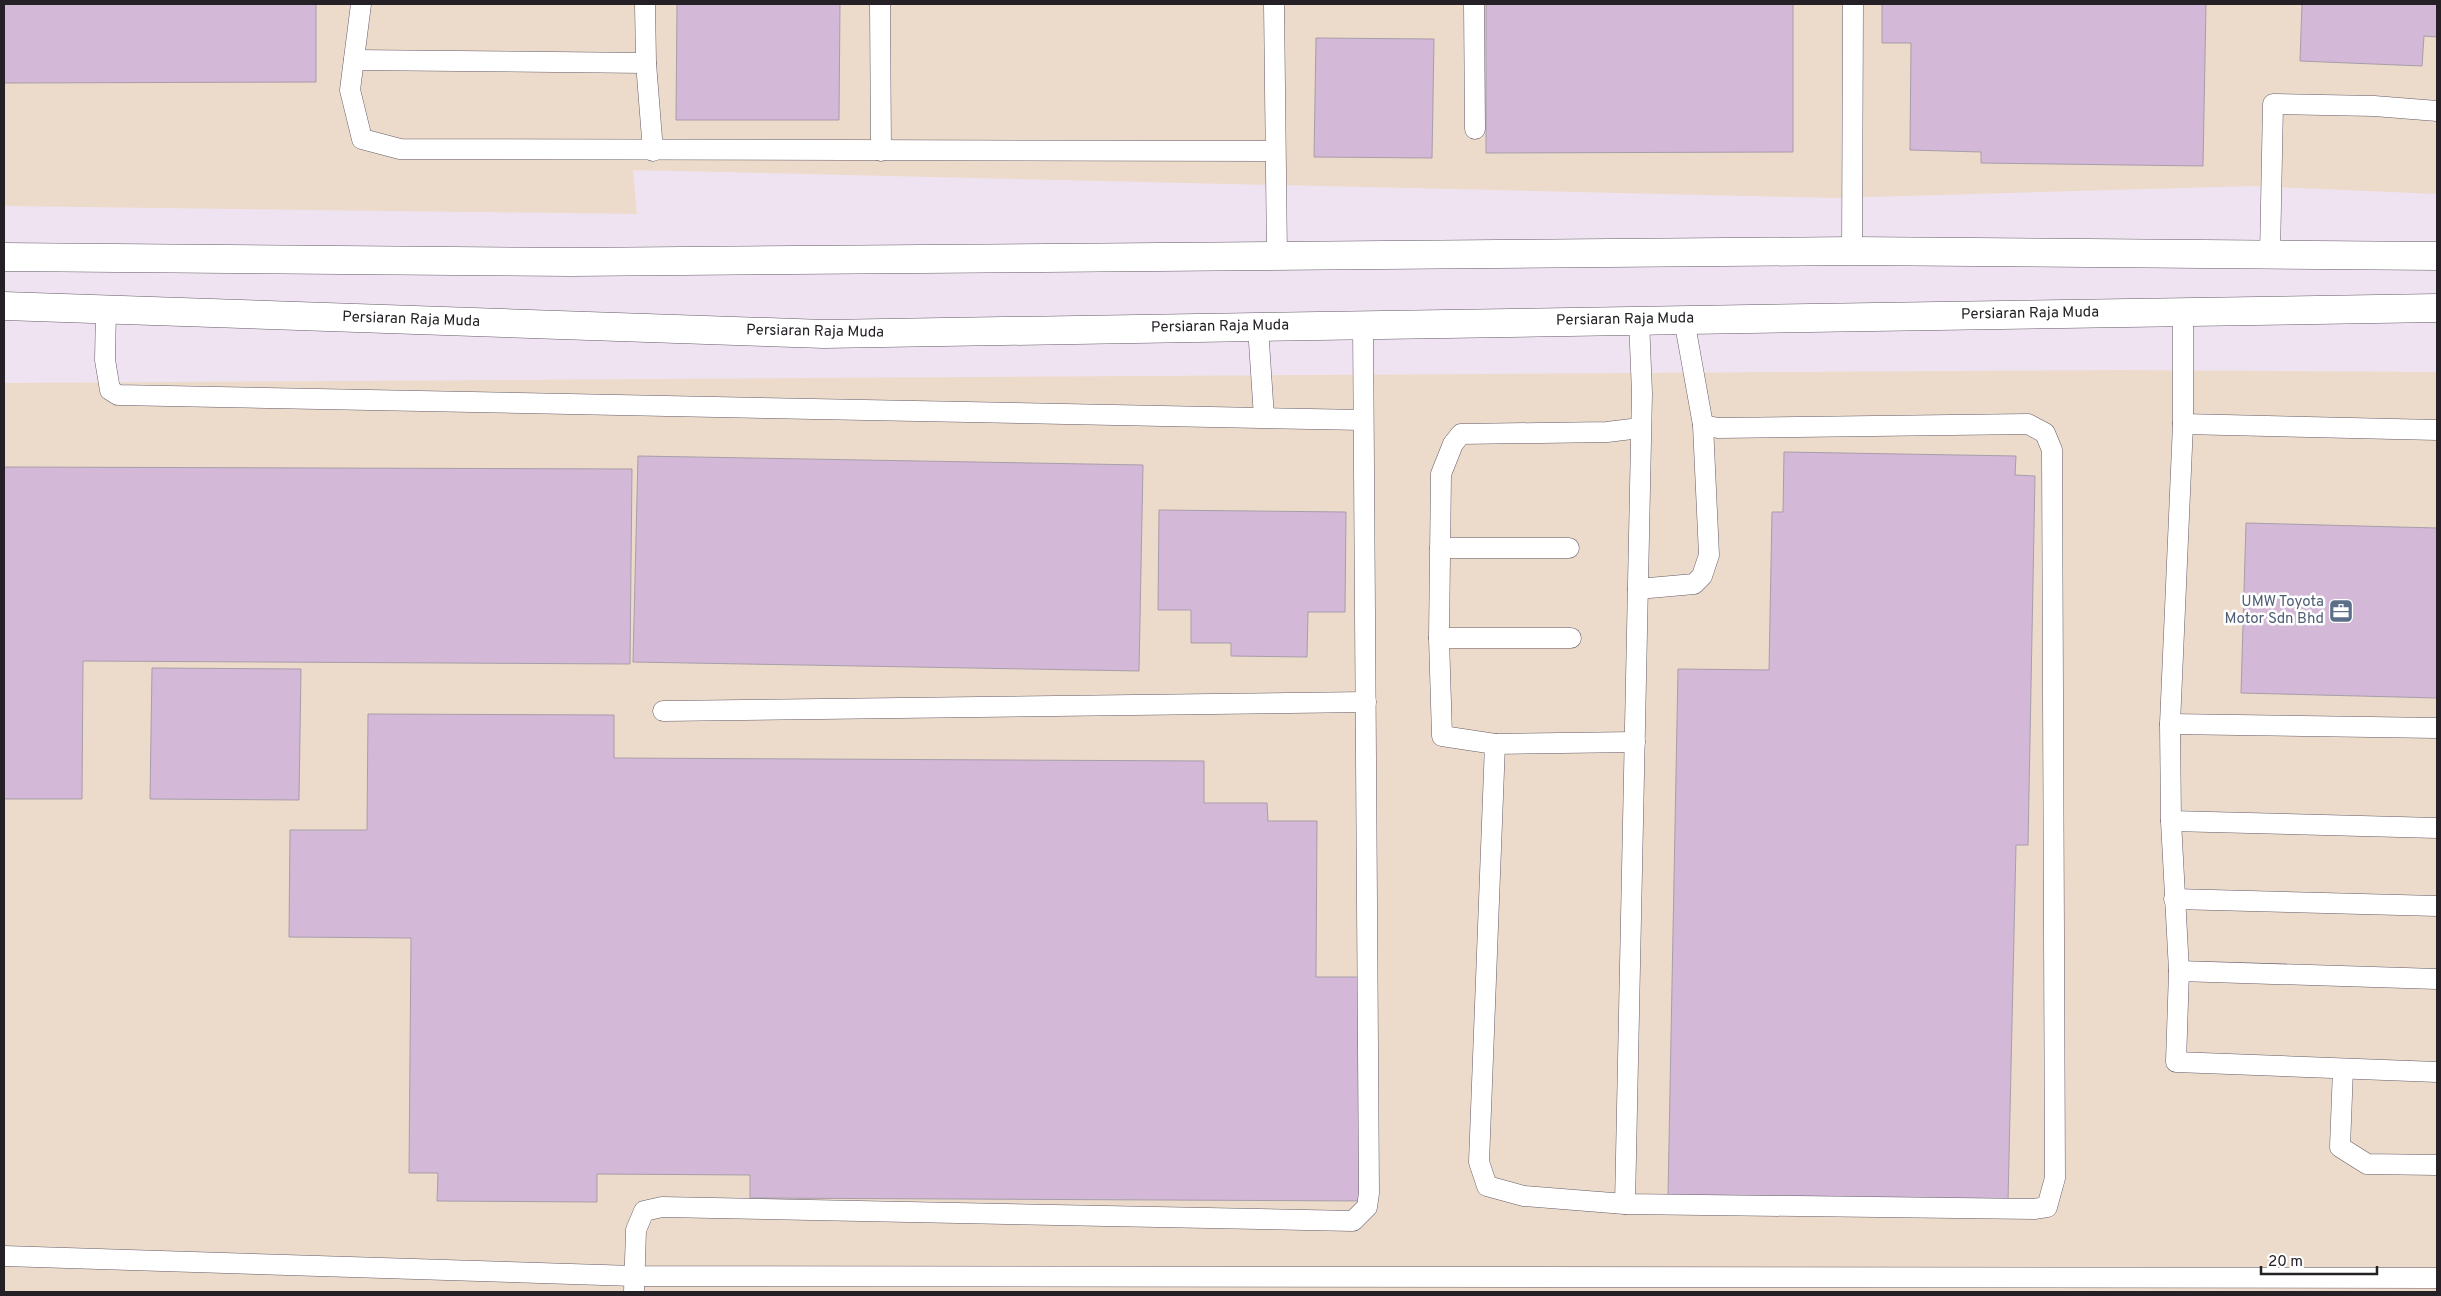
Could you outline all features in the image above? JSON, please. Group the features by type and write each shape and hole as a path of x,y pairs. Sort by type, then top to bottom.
{"main road":[{"path":"4,256 582,262 1852,251 2437,256"},
{"name":"Persiaran Raja Muda","path":"4,306 824,334 2437,308"}],"lane":[{"path":"361,4 350,90 362,139 400,149 1276,152"},
{"path":"645,4 646,63 653,151"},
{"path":"880,4 880,151"},
{"path":"1274,4 1276,256"},
{"path":"1474,4 1475,129"},
{"path":"1852,251 1853,4"},
{"path":"354,60 646,63"},
{"path":"2270,255 2273,104 2374,106 2437,111"},
{"path":"106,309 105,369 110,390 118,395 1363,420"},
{"path":"2183,312 2183,424 2170,724 2171,821 2179,971 2176,1062 2437,1072"},
{"path":"1638,589 1694,584 1702,576 1709,555 1703,425 1684,319"},
{"path":"1625,1204 1642,393 1639,320"},
{"path":"634,1284 636,1230 644,1211 662,1207 1354,1221 1367,1207 1369,1193 1363,325"},
{"path":"1258,326 1264,417"},
{"path":"1495,744 1479,1162 1487,1186 1524,1196 1625,1204 2034,1209 2047,1207 2054,1178 2052,450 2045,433 2028,424 1718,428 1703,425"},
{"path":"2183,424 2437,430"},
{"path":"1635,742 1495,744 1442,736 1439,638 1440,548 1442,474 1453,444 1461,434 1607,432 1640,428"},
{"path":"1440,548 1569,548"},
{"path":"1439,638 1571,638"},
{"path":"663,711 1366,702"},
{"path":"2170,724 2437,728"},
{"path":"2171,821 2437,828"},
{"path":"2174,899 2437,906"},
{"path":"2179,971 2437,979"},
{"path":"2342,1069 2340,1147 2366,1164 2437,1165"},
{"path":"4,1256 634,1284 2437,1278"}],"shaded area":[{"path":"4,4 2437,4 2437,194 2253,186 1835,198 633,170 637,214 4,206"},
{"path":"2123,370 2437,372 2437,1292 4,1292 4,383"}],"building":[{"path":"4,4 316,4 316,82 4,83"},
{"path":"677,4 840,4 839,120 676,120"},
{"path":"1486,4 1793,4 1793,152 1486,153"},
{"path":"1882,4 2206,4 2203,166 1981,163 1981,152 1910,150 1911,43 1882,43"},
{"path":"2302,4 2437,4 2437,37 2424,36 2422,66 2300,61"},
{"path":"1316,38 1434,39 1432,158 1314,157"},
{"path":"1784,452 2016,456 2015,475 2035,476 2028,845 2016,845 2008,1202 1668,1196 1678,669 1769,670 1772,512 1783,512"},
{"path":"638,456 1143,465 1139,671 633,662"},
{"path":"4,467 632,469 630,664 83,661 82,799 4,799"},
{"path":"1159,510 1346,512 1345,612 1308,612 1307,657 1231,656 1231,643 1191,643 1191,610 1158,610"},
{"name":"UMW Toyota Motor Sdn Bhd","path":"2246,523 2437,528 2437,698 2241,693"},
{"path":"152,668 301,669 299,800 150,799"},
{"path":"368,714 614,715 614,758 1204,761 1204,803 1267,803 1268,821 1317,821 1316,977 1368,977 1365,1201 750,1198 750,1175 597,1174 597,1202 437,1201 438,1173 409,1173 411,938 289,937 290,830 367,830"}],"place":[{"name":"UMW Toyota Motor Sdn Bhd","path":"2341,611"}]}
